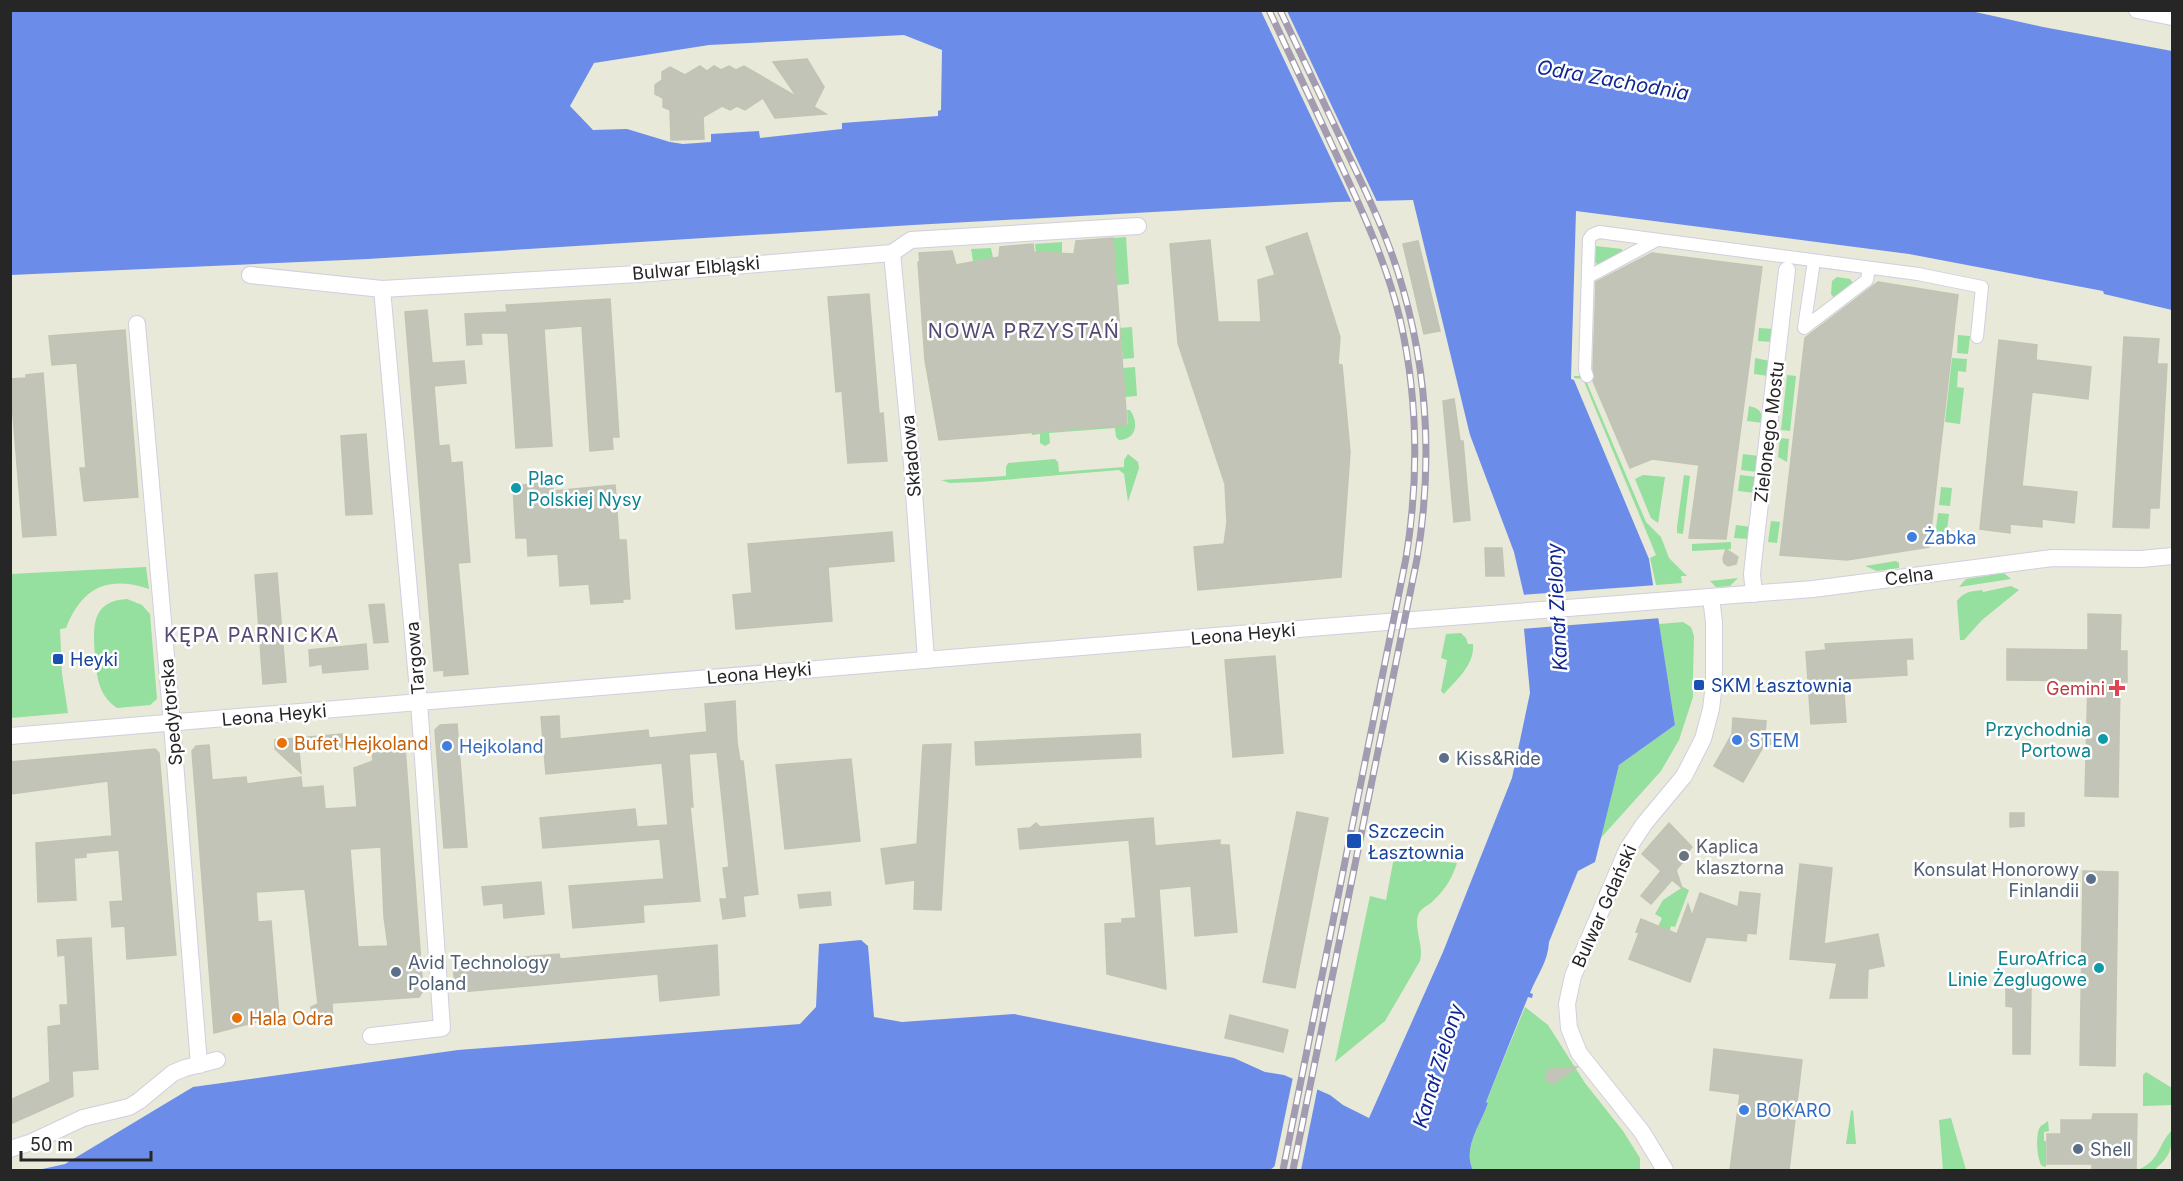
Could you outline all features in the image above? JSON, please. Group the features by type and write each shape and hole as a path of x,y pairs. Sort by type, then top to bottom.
{"street":[{"path":"2137,10 2172,17"},
{"name":"Bulwar Elbląski","path":"250,275 382,289 638,274 892,253 911,240 1138,226"},
{"path":"1587,376 1585,370 1589,239 1599,232 1918,274 1982,287 1977,337"},
{"path":"1588,277 1657,240"},
{"name":"Składowa","path":"892,253 912,465 926,660"},
{"path":"1814,261 1804,328 1867,280 1869,268"},
{"name":"Zielonego Mostu","path":"1754,594 1753,571 1787,270"},
{"name":"Targowa","path":"371,1036 442,1028 419,702 382,289"},
{"name":"Spedytorska","path":"137,324 199,1065"},
{"name":"Celna","path":"1676,600 1813,589 2034,560 2084,557 2141,559 2172,556"},
{"name":"Celna","path":"2141,559 2172,566"},
{"name":"Bulwar Gdański","path":"1665,1170 1642,1132 1579,1053 1569,1028 1567,1004 1573,976 1627,850 1644,824 1684,776 1703,739 1712,709 1714,684 1714,622 1711,597"},
{"name":"Leona Heyki","path":"10,736 1335,626 1676,600"},
{"path":"10,1149 32,1142 83,1118 129,1107 173,1073 217,1060"}],"green space":[{"path":"1126,237 1129,284 1117,285 1113,238"},
{"path":"1062,242 1062,253 1036,252 1035,244"},
{"path":"1596,246 1622,249 1622,253 1598,265 1595,262"},
{"path":"991,248 993,258 973,261 971,249"},
{"path":"1837,277 1850,279 1853,283 1834,298 1831,294 1832,281"},
{"path":"1132,327 1134,358 1123,359 1120,328"},
{"path":"1759,328 1774,329 1772,342 1758,341"},
{"path":"1958,335 1970,336 1968,354 1957,353"},
{"path":"1755,358 1770,361 1768,376 1754,374"},
{"path":"1952,358 1967,359 1966,372 1958,371 1957,387 1964,388 1960,424 1945,422"},
{"path":"1135,367 1137,396 1125,397 1123,368"},
{"path":"1787,375 1796,376 1790,431 1781,430"},
{"path":"1574,376 1584,376 1646,522 1661,537 1669,558 1687,576 1681,576 1682,583 1656,585 1650,558 1656,555 1583,379 1574,378"},
{"path":"1749,406 1760,412 1763,423 1747,421"},
{"path":"1127,410 1130,410 1135,420 1135,430 1130,437 1125,439 1119,440 1116,437 1115,428 1049,433 1050,443 1045,446 1040,443 1040,434 1032,435 1032,433 1128,425"},
{"path":"1780,438 1789,439 1787,462 1778,457"},
{"path":"1128,454 1138,462 1139,468 1128,502 1124,474 1119,470 979,482 950,483 941,480 1006,476 1008,463 1055,459 1058,462 1059,472 1124,467 1124,460"},
{"path":"1743,454 1759,456 1757,472 1741,470"},
{"path":"1643,475 1665,477 1658,523 1651,518 1635,479"},
{"path":"1684,475 1690,476 1683,534 1677,533 1677,527"},
{"path":"1740,475 1757,477 1755,493 1738,491"},
{"path":"1941,487 1952,488 1950,506 1939,505"},
{"path":"1938,513 1949,514 1946,537 1935,536"},
{"path":"1771,521 1780,522 1777,543 1768,542"},
{"path":"1736,525 1751,527 1750,539 1734,538"},
{"path":"1731,542 1731,549 1692,551 1692,544"},
{"path":"1896,561 1899,563 1899,568 1877,571 1865,566"},
{"path":"146,567 149,589 121,584 98,588 80,603 66,628 60,629 62,674 68,713 11,718 11,574"},
{"path":"2004,573 2011,579 1959,587 1966,579"},
{"path":"1738,578 1730,586 1716,587 1710,581"},
{"path":"2011,586 2019,590 1982,620 1964,640 1960,640 1957,601 1959,598 1971,592"},
{"path":"127,599 142,605 150,614 157,699 150,705 117,708 105,697 99,684 94,634 97,617 101,610 115,601"},
{"path":"1683,622 1691,627 1694,636 1693,697 1679,740 1661,771 1599,840 1619,765 1675,725 1659,624"},
{"path":"1461,633 1468,644 1473,644 1473,652 1464,672 1444,694 1441,691 1447,660 1441,658 1446,634"},
{"path":"1394,857 1457,863 1444,889 1418,915 1420,961 1385,1021 1335,1062 1370,896 1386,900"},
{"path":"1683,887 1689,890 1675,927 1671,926 1668,939 1652,939 1662,918 1655,914 1663,900"},
{"path":"1525,1007 1548,1025 1585,1083 1623,1131 1640,1158 1640,1170 1473,1170 1470,1162 1471,1145"},
{"path":"2146,1072 2172,1088 2172,1105 2143,1106 2143,1075"},
{"path":"1853,1110 1856,1144 1846,1144 1851,1111"},
{"path":"1951,1118 1966,1170 1943,1170 1939,1120"},
{"path":"2048,1121 2049,1131 2044,1132 2046,1167 2040,1163 2037,1141 2040,1127"},
{"path":"2172,1130 2171,1148 2163,1161 2154,1170 2137,1170 2145,1167 2154,1158"}],"water":[{"path":"10,11 1971,11 2172,51 2172,310 2104,294 2103,291 1909,254 1576,211 1571,379 1574,380 1649,559 1675,725 1619,765 1595,862 1578,871 1530,993 1533,994 1532,998 1528,997 1486,1102 1488,1103 1471,1145 1470,1162 1473,1170 1293,1170 1275,1166 1270,1170 38,1170 65,1164 193,1087 458,1050 800,1024 816,1007 819,944 861,940 868,946 874,1017 902,1022 1014,1014 1234,1058 1265,1072 1284,1075 1330,1095 1343,1105 1369,1118 1443,952 1512,778 1530,693 1524,629 1524,595 1514,552 1470,435 1413,200 1336,202 913,225 368,259 11,275","holes":["904,35 942,50 941,110 938,111 938,116 842,123 842,129 760,138 759,131 711,134 711,142 683,144 627,129 593,130 570,106 594,63 709,45"]}],"pier":[{"path":"1261,11 1287,11 1378,204 1353,205"},
{"path":"1657,585 1661,618 1521,629 1521,595"},
{"path":"1293,1077 1318,1086 1301,1170 1274,1169"}],"building":[{"path":"807,59 824,87 814,107 826,114 775,118 763,98 745,110 737,106 730,110 722,106 703,117 704,139 671,140 670,110 663,107 663,98 655,94 655,85 662,80 662,72 670,67 685,75 700,66 707,71 714,66 721,70 729,66 736,70 744,66 797,97 773,62"},
{"path":"1307,233 1340,337 1338,364 1342,365 1350,452 1341,577 1198,590 1194,547 1224,544 1227,522 1225,484 1178,343 1170,244 1210,240 1218,322 1261,322 1258,280 1275,275 1266,247"},
{"path":"1113,238 1127,425 939,440 925,360 919,253 952,251 956,265 999,257 1000,247 1033,244 1034,252 1074,254 1076,241"},
{"path":"1418,241 1440,331 1424,334 1403,244"},
{"path":"1652,253 1762,267 1726,539 1689,538 1699,465 1652,459 1630,468 1593,381 1595,377 1593,369 1596,282"},
{"path":"1878,282 1958,295 1929,547 1847,560 1780,555 1805,338"},
{"path":"869,294 879,414 883,413 887,461 848,463 842,391 836,392 828,297"},
{"path":"610,299 619,437 612,437 613,449 590,451 582,326 544,329 552,446 516,448 508,333 481,333 482,344 467,345 465,314 507,312 506,305"},
{"path":"427,310 432,363 464,361 466,383 434,386 439,446 449,445 451,463 462,462 470,562 458,563 468,674 444,676 444,670 434,671 405,312"},
{"path":"125,330 138,497 84,501 80,468 86,468 77,363 52,365 49,336"},
{"path":"2124,337 2159,339 2157,364 2167,364 2159,508 2150,508 2149,528 2113,527"},
{"path":"1999,340 2037,345 2036,360 2091,367 2088,399 2032,392 2022,486 2077,492 2074,523 2042,519 2042,527 2010,524 2010,533 1980,529"},
{"path":"43,373 56,535 23,537 10,379 26,378 26,375"},
{"path":"1454,399 1460,441 1463,441 1470,520 1454,522 1443,401"},
{"path":"366,434 372,514 346,515 341,436"},
{"path":"544,483 544,486 553,485 553,491 615,485 619,540 626,540 630,599 622,599 623,602 591,604 589,584 560,586 558,554 528,556 527,538 516,538 513,486"},
{"path":"892,532 894,561 828,567 832,621 736,629 733,595 752,593 748,544"},
{"path":"1485,548 1502,548 1504,576 1486,576"},
{"path":"1726,549 1738,557 1736,564 1728,566 1724,563"},
{"path":"277,573 286,682 263,684 255,575"},
{"path":"384,604 388,642 374,643 369,605"},
{"name":"Przychodnia Portowa","path":"2088,614 2121,615 2120,651 2127,651 2127,682 2120,682 2118,797 2085,796 2088,681 2007,680 2007,649 2088,650"},
{"path":"1912,639 1913,659 1906,659 1907,675 1843,679 1846,722 1811,724 1806,652 1826,650 1825,644"},
{"path":"366,644 368,669 323,673 322,664 310,666 309,650"},
{"path":"1275,656 1283,753 1233,757 1225,660"},
{"path":"735,701 737,742 740,761 743,761 758,894 743,896 745,916 723,919 720,899 727,899 723,868 729,867 717,752 689,754 693,807 690,807 700,901 643,905 644,922 573,928 569,886 664,879 660,839 543,848 540,818 635,809 637,827 668,825 662,763 546,774 541,717 559,716 560,739 648,730 649,738 707,732 705,704"},
{"path":"1733,718 1766,721 1765,735 1774,743 1763,747 1743,782 1714,766 1732,734"},
{"path":"457,724 467,847 444,848 435,730 440,725"},
{"path":"342,734 343,747 299,751 301,773 275,749 275,740"},
{"path":"1140,734 1141,757 976,765 975,742"},
{"path":"951,744 941,910 914,909 915,880 886,884 881,849 917,844 923,745"},
{"path":"209,745 212,780 246,777 247,784 301,777 302,788 323,786 325,809 357,807 354,768 373,761 372,751 405,747 423,991 419,997 332,1003 333,1021 313,1023 311,1007 318,1004 305,889 256,892 258,922 271,921 279,1016 214,1033 192,751 196,746","holes":["381,847 384,917 388,946 358,947 350,849"]},
{"path":"155,749 159,753 176,955 127,959 125,926 112,927 110,902 123,901 119,850 86,853 86,857 74,858 76,900 38,902 36,843 112,836 108,781 11,794 10,762"},
{"path":"851,759 860,841 785,849 776,765"},
{"path":"1297,812 1328,818 1295,988 1263,982"},
{"path":"2010,813 2024,813 2024,826 2010,827"},
{"path":"1153,818 1155,846 1220,840 1220,845 1229,845 1237,932 1195,936 1191,886 1159,889 1166,989 1107,974 1105,924 1122,923 1122,919 1136,918 1129,840 1020,849 1018,829 1030,828 1036,823 1040,827"},
{"path":"1669,823 1692,847 1687,853 1688,856 1676,870 1682,888 1672,880 1651,904 1641,896 1661,871 1642,854"},
{"path":"1800,864 1832,868 1824,944 1878,934 1884,966 1868,969 1867,998 1830,998 1837,963 1790,959"},
{"name":"EuroAfrica Linie Żeglugowe","path":"2083,871 2118,872 2115,1066 2080,1065"},
{"path":"541,882 544,914 504,918 503,903 484,905 482,887"},
{"path":"830,892 831,905 800,908 798,895"},
{"path":"1740,892 1760,894 1756,934 1747,933 1746,941 1706,937 1690,982 1629,959 1639,933 1636,932 1641,919 1677,934 1688,904 1692,916 1700,893 1738,907"},
{"path":"91,938 98,1069 72,1071 73,1096 10,1124 10,1100 50,1082 48,1027 61,1025 60,1005 68,1005 65,955 58,956 57,940"},
{"path":"717,945 719,995 660,1001 658,974 460,992 455,987 453,963 559,954 560,959"},
{"path":"2006,989 2031,989 2030,1054 2013,1054 2013,1007 2006,1006"},
{"path":"1230,1015 1288,1030 1283,1052 1225,1038"},
{"path":"1714,1049 1802,1060 1789,1170 1730,1170 1740,1094 1710,1090"},
{"path":"1577,1067 1554,1084 1549,1083 1546,1079 1547,1071 1551,1069"},
{"path":"2093,1114 2137,1114 2136,1170 2092,1170 2092,1164 2047,1164 2047,1134 2061,1134 2061,1120 2092,1120"}],"railway":[{"path":"1269,10 1355,194 1388,276 1406,349 1415,438 1413,498 1406,558 1283,1170"},
{"path":"1280,10 1371,204 1398,272 1418,355 1426,457 1425,491 1417,559 1293,1170"}],"place":[{"name":"Plac Polskiej Nysy","path":"516,488"},
{"name":"Żabka","path":"1912,537"},
{"name":"Heyki","path":"58,659"},
{"name":"SKM Łasztownia","path":"1699,685"},
{"name":"Gemini","path":"2117,688"},
{"name":"Przychodnia Portowa","path":"2103,739"},
{"name":"STEM","path":"1737,740"},
{"name":"Bufet Hejkoland","path":"282,743"},
{"name":"Hejkoland","path":"447,746"},
{"name":"Kiss&Ride","path":"1444,758"},
{"name":"Szczecin Łasztownia","path":"1354,841"},
{"name":"Kaplica klasztorna","path":"1684,856"},
{"name":"Konsulat Honorowy Finlandii","path":"2091,879"},
{"name":"EuroAfrica Linie Żeglugowe","path":"2099,968"},
{"name":"Avid Technology Poland","path":"396,972"},
{"name":"Hala Odra","path":"237,1018"},
{"name":"BOKARO","path":"1744,1110"},
{"name":"Shell","path":"2078,1149"}],"district":[{"name":"NOWA PRZYSTAŃ","path":"1024,331"},
{"name":"KĘPA PARNICKA","path":"252,635"}],"water label":[{"name":"Odra Zachodnia","path":"1613,80"},
{"name":"Kanał Zielony","path":"1557,607"},
{"name":"Kanał Zielony","path":"1438,1066"}]}
